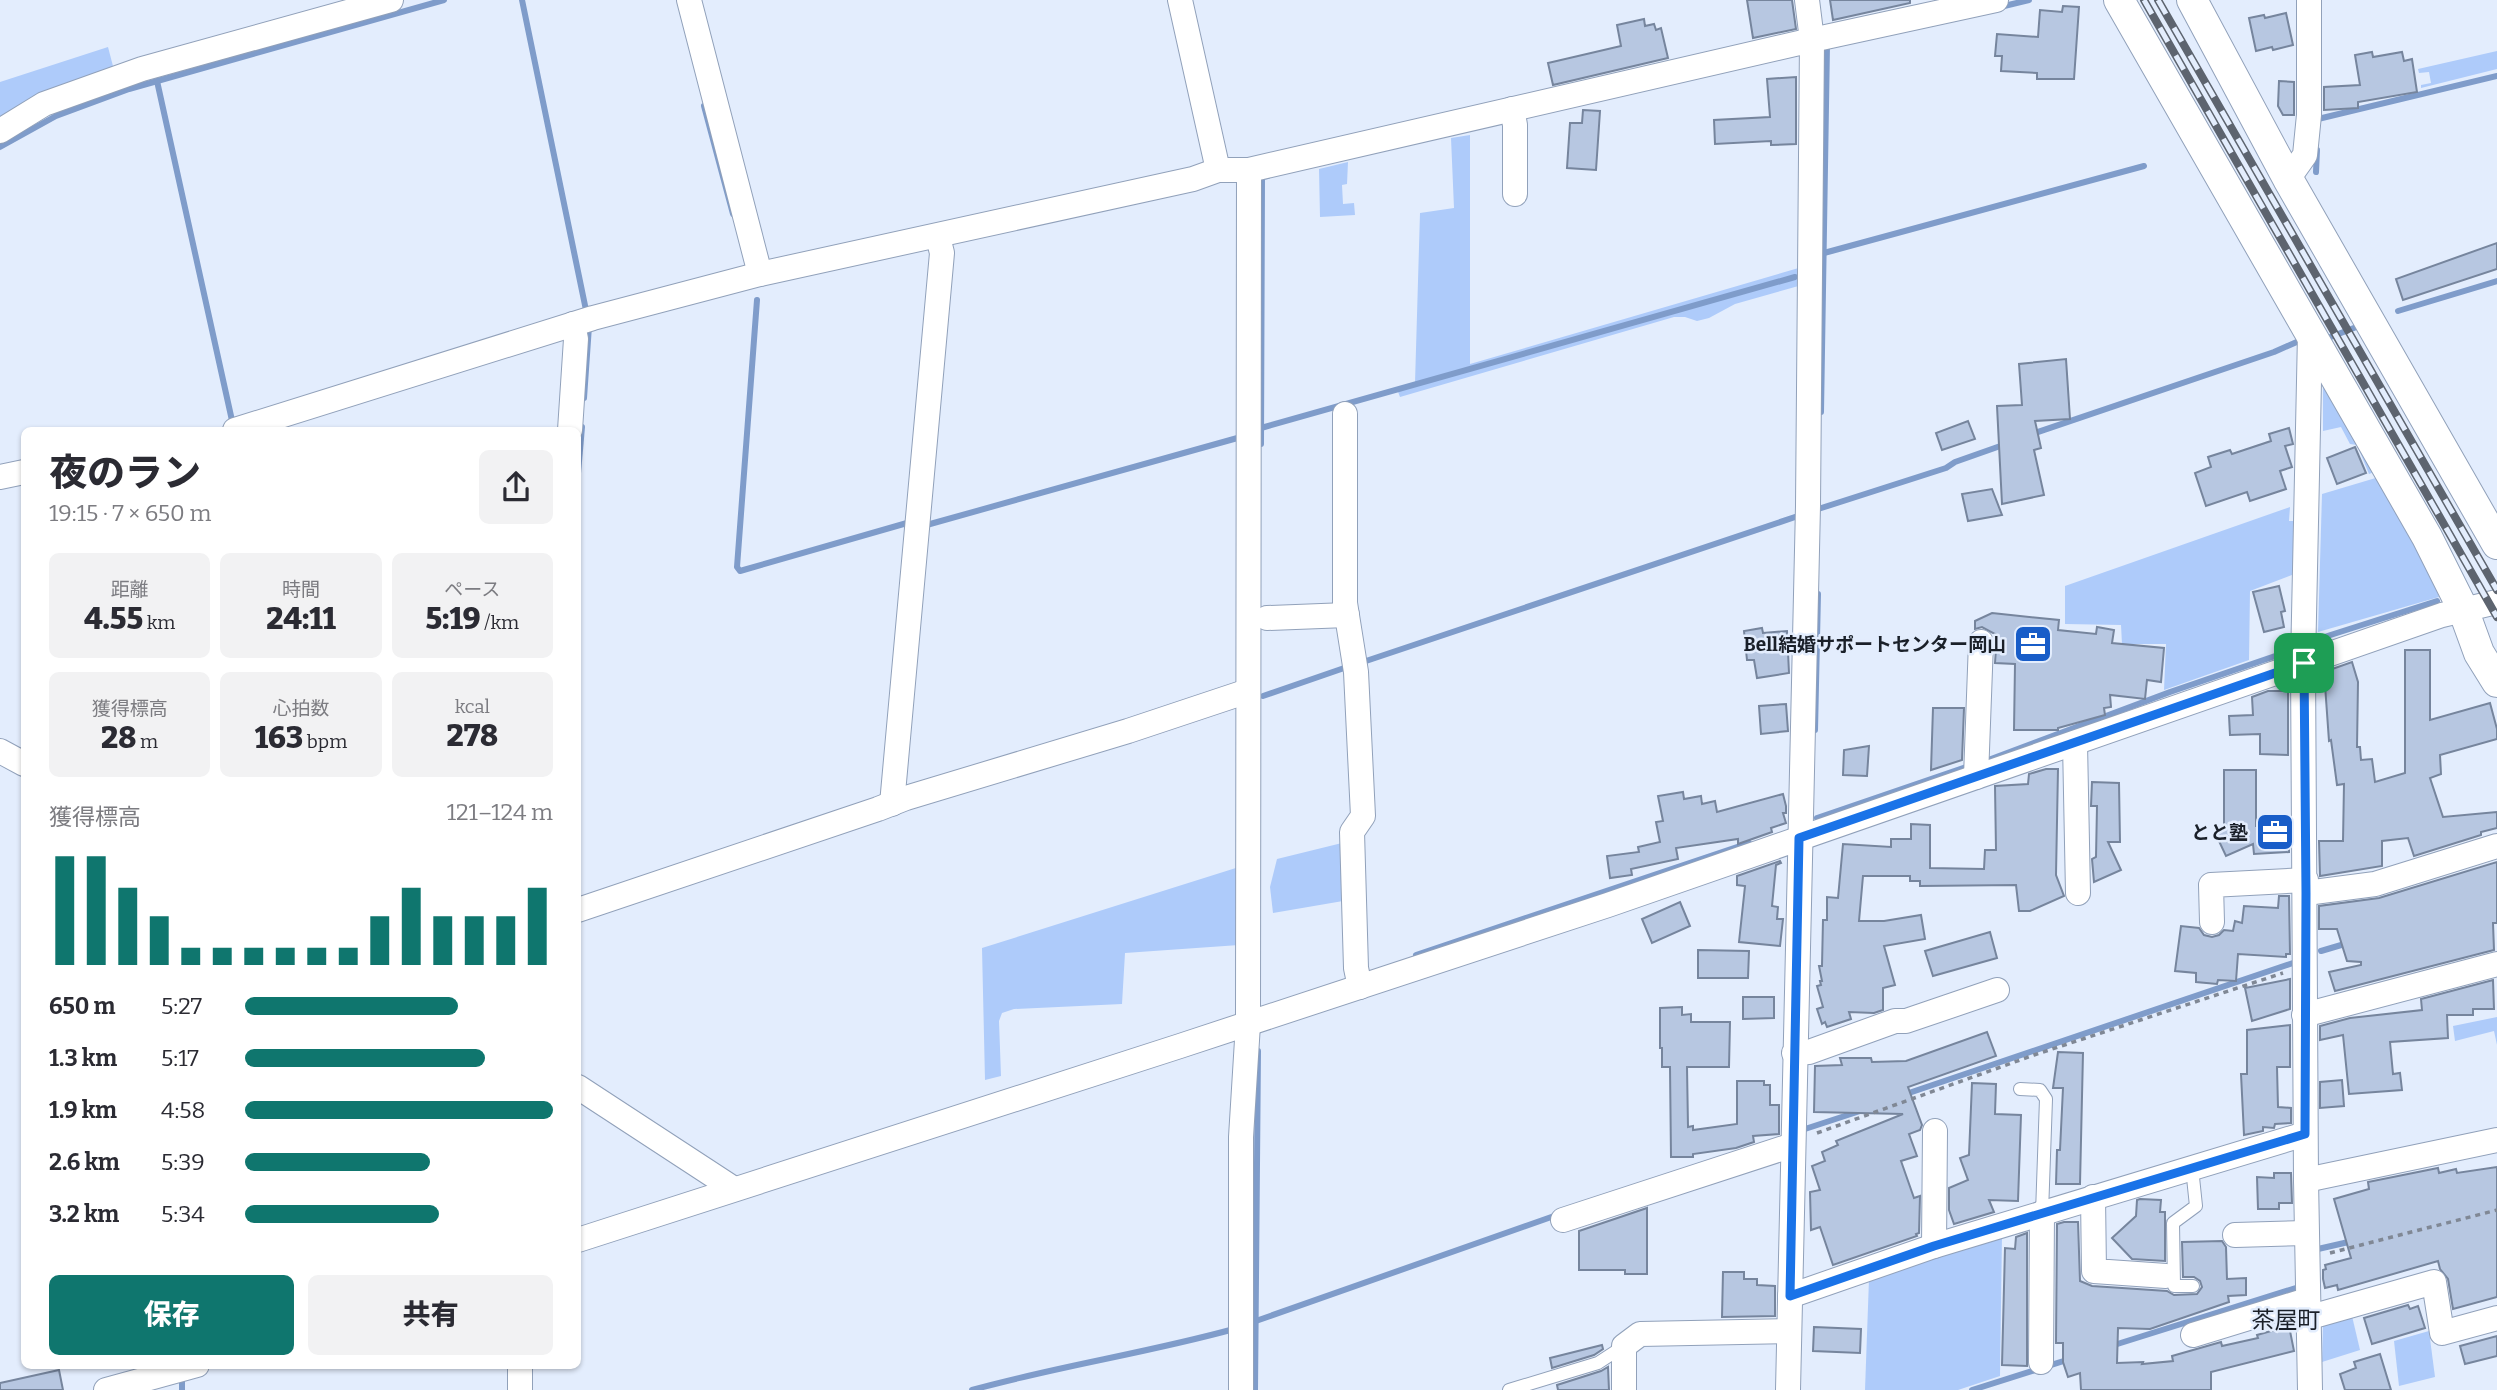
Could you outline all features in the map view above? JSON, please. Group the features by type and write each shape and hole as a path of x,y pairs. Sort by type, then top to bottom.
{"street":[{"path":"0,131 44,104 142,69 391,0"},
{"path":"689,0 753,276"},
{"path":"1180,0 1211,172"},
{"path":"1788,1390 1789,1331 1797,1293 1797,1138 1802,1052 1799,838 1807,511 1812,40 1807,0"},
{"path":"248,427 753,276 940,244 1211,172 1249,170 1514,116 1812,40 1996,0"},
{"path":"2119,0 2427,537 2463,609 2479,653 2497,682"},
{"path":"2192,0 2288,179 2497,544"},
{"path":"2288,179 2305,155 2309,116 2309,0"},
{"path":"1514,116 1515,194"},
{"path":"1241,1390 1241,1137 1248,1024 1249,170"},
{"path":"892,804 940,244"},
{"path":"570,427 580,326"},
{"path":"2310,334 2304,663 2305,1134 2312,1178 2306,1233 2310,1390"},
{"path":"1345,414 1345,603 1355,665 1363,816 1352,832 1358,978"},
{"path":"0,477 21,473"},
{"path":"581,1239 1248,1024 1358,978 1799,838 1976,768 2075,743 2463,609 2497,602"},
{"path":"1267,618 1347,615"},
{"path":"1976,768 1981,642"},
{"path":"581,908 892,804 1248,691"},
{"path":"2075,743 2078,893"},
{"path":"0,751 21,762"},
{"path":"2212,922 2211,884 2375,884 2497,846"},
{"path":"2304,1015 2497,964"},
{"path":"1802,1052 1895,1021 1906,1021 1997,989"},
{"path":"581,1089 734,1189"},
{"path":"1934,1246 1935,1131"},
{"path":"1797,1293 1934,1246 2305,1134"},
{"path":"1563,1220 1797,1138"},
{"path":"2312,1178 2497,1140"},
{"path":"2093,1197 2094,1271 2166,1276"},
{"path":"2041,1362 2042,1213"},
{"path":"2235,1235 2306,1233"},
{"path":"2193,1335 2434,1282 2442,1333 2497,1318"},
{"path":"1624,1390 1624,1346 1640,1334 1789,1331"},
{"path":"520,1369 520,1390"},
{"path":"106,1390 179,1372"}],"lane":[{"path":"2020,1089 2040,1090 2046,1099 2042,1213"},
{"path":"2192,1168 2196,1206 2173,1223 2174,1286 2193,1286"},
{"path":"1509,1390 1598,1363 1624,1346"}],"path":[{"path":"1797,1138 2034,1055 2305,966"},
{"path":"2322,1254 2497,1210"}],"shaded area":[{"path":"108,47 114,70 0,120 0,82"},
{"path":"2497,51 2497,69 2421,88 2421,85 2431,83 2429,72 2419,73 2418,69"},
{"path":"1470,135 1470,364 1802,267 1802,285 1735,304 1709,318 1697,321 1674,317 1400,397 1397,389 1415,383 1420,213 1454,208 1451,138"},
{"path":"1348,162 1347,184 1342,185 1343,204 1354,203 1355,215 1320,217 1319,169"},
{"path":"2327,384 2377,471 2369,474 2357,445 2350,444 2341,427 2323,431 2323,386"},
{"path":"2379,477 2423,554 2439,597 2318,632 2322,494"},
{"path":"2290,507 2289,521 2299,521 2297,573 2250,591 2249,660 2164,690 2166,644 2122,644 2121,625 2065,624 2065,586"},
{"path":"1342,843 1343,901 1273,913 1270,887 1277,859"},
{"path":"1239,867 1239,945 1125,953 1122,1004 1014,1009 1002,1013 999,1021 1001,1076 985,1080 982,948"},
{"path":"2497,1017 2497,1045 2494,1031 2455,1041 2453,1026"},
{"path":"2002,1235 2000,1376 1958,1390 1865,1390 1869,1279"},
{"path":"2352,1316 2360,1350 2322,1362 2323,1325"},
{"path":"2429,1331 2435,1377 2399,1386 2394,1341"}],"building":[{"path":"1747,0 1792,0 1796,29 1753,38"},
{"path":"1830,0 1910,0 1910,3 1833,20"},
{"path":"2063,6 2079,7 2074,79 2037,79 2037,73 2001,71 2002,56 1995,56 1997,34 2038,37 2040,10 2062,12"},
{"path":"2286,13 2293,45 2256,51 2249,18 2264,15 2265,18"},
{"path":"1644,19 1645,26 1654,24 1656,30 1661,28 1668,58 1553,85 1548,63 1621,46 1617,25"},
{"path":"2372,52 2373,57 2402,52 2404,61 2412,59 2417,92 2358,102 2358,108 2324,110 2324,87 2360,85 2355,55"},
{"path":"1796,77 1796,144 1771,145 1771,141 1715,144 1714,120 1770,117 1767,79"},
{"path":"2279,81 2294,82 2294,115 2283,115 2278,106"},
{"path":"1583,110 1600,111 1596,170 1567,168 1570,123 1582,123"},
{"path":"2497,243 2497,269 2403,300 2396,279"},
{"path":"2066,359 2070,419 2035,421 2041,448 2034,450 2044,495 2002,504 1997,406 2022,405 2019,364"},
{"path":"1968,421 1975,439 1942,450 1936,433"},
{"path":"2289,428 2293,444 2285,446 2292,467 2280,471 2286,489 2250,501 2247,492 2206,506 2195,473 2211,467 2208,457 2230,450 2232,454 2271,441 2269,434"},
{"path":"2355,447 2366,473 2337,484 2327,458"},
{"path":"1992,489 2002,515 1968,521 1962,494"},
{"path":"2279,586 2285,611 2281,612 2284,627 2264,632 2253,592"},
{"path":"1992,613 2059,620 2058,630 2096,634 2097,627 2114,630 2112,643 2164,648 2161,682 2147,680 2145,699 2110,695 2111,707 2104,708 2105,715 2058,730 2014,730 2015,664 1995,663 1997,635 1982,627 1975,629 1975,621"},
{"path":"1762,628 1763,633 1787,631 1789,673 1757,678 1754,660 1747,660 1744,631"},
{"path":"2405,650 2430,650 2430,720 2490,703 2497,739 2440,755 2441,774 2430,778 2443,817 2497,812 2497,828 2414,856 2408,838 2382,841 2382,866 2320,876 2319,841 2343,841 2344,784 2337,785 2331,740 2329,741 2325,685 2318,686 2318,674 2352,662 2358,682 2357,747 2360,747 2361,760 2372,759 2375,782 2405,773"},
{"path":"2268,691 2288,691 2288,755 2260,754 2260,734 2230,735 2229,716 2253,715 2252,697"},
{"path":"1786,704 1788,731 1761,734 1759,706"},
{"path":"1933,708 1964,708 1962,760 1931,770"},
{"path":"1869,746 1867,776 1843,775 1844,750"},
{"path":"2058,769 2056,875 2064,896 2030,911 2019,911 2016,885 1920,886 1920,881 1910,881 1910,876 1863,876 1859,921 1884,921 1921,915 1925,939 1884,946 1895,985 1883,988 1883,1010 1874,1013 1849,1012 1851,1019 1827,1027 1825,1022 1822,1024 1817,1009 1823,1007 1817,986 1821,985 1822,981 1819,966 1822,966 1823,920 1827,920 1827,897 1838,898 1843,844 1891,847 1891,839 1911,839 1911,824 1930,825 1930,868 1984,869 1985,850 1996,850 1995,786 2028,784 2029,774"},
{"path":"2224,770 2256,770 2256,826 2289,824 2289,852 2254,854 2253,844 2226,856 2218,839 2218,827 2224,828"},
{"path":"2092,782 2119,783 2120,842 2108,842 2121,870 2094,882 2092,859 2096,857 2097,806 2091,806"},
{"path":"1683,792 1684,799 1701,796 1702,804 1715,801 1717,812 1783,794 1786,823 1771,828 1772,832 1738,844 1738,839 1676,848 1678,859 1631,869 1632,875 1610,878 1607,856 1639,852 1638,847 1660,842 1656,822 1663,821 1658,796"},
{"path":"1780,861 1781,863 1776,865 1772,906 1778,907 1777,919 1783,919 1780,946 1739,942 1745,886 1737,885 1737,876"},
{"path":"2497,862 2494,950 2335,991 2329,972 2361,965 2361,962 2347,961 2337,929 2319,929 2319,906 2379,898"},
{"path":"2279,896 2289,896 2290,954 2286,954 2286,957 2238,954 2236,981 2218,980 2217,984 2196,982 2196,973 2175,971 2181,926 2199,928 2204,935 2212,937 2224,930 2233,931 2235,921 2242,923 2244,906 2278,908"},
{"path":"1680,902 1690,926 1652,943 1642,919"},
{"path":"1990,932 1997,958 1933,976 1925,951"},
{"path":"1698,950 1749,951 1748,978 1698,978"},
{"path":"2290,979 2290,1009 2252,1021 2245,988"},
{"path":"2493,980 2494,1009 2473,1009 2473,1015 2447,1015 2448,1038 2390,1042 2393,1074 2400,1073 2402,1090 2349,1094 2343,1035 2320,1040 2320,1026 2350,1018 2422,1010 2421,999"},
{"path":"1743,997 1774,997 1774,1018 1743,1019"},
{"path":"1682,1007 1682,1015 1691,1014 1691,1022 1730,1022 1729,1067 1687,1067 1688,1127 1693,1126 1693,1130 1737,1124 1737,1081 1764,1081 1764,1085 1770,1085 1770,1105 1779,1105 1779,1134 1753,1136 1754,1142 1736,1148 1693,1154 1693,1157 1671,1157 1670,1067 1662,1067 1660,1008"},
{"path":"2290,1025 2290,1067 2277,1067 2278,1107 2291,1108 2291,1123 2275,1124 2274,1128 2263,1127 2263,1131 2244,1135 2241,1074 2247,1074 2247,1030"},
{"path":"1987,1032 1996,1056 1908,1087 1922,1125 1920,1130 1909,1134 1917,1156 1901,1161 1914,1198 1920,1196 1919,1233 1917,1236 1833,1265 1820,1227 1811,1230 1810,1192 1820,1190 1812,1166 1825,1161 1822,1152 1838,1145 1836,1141 1903,1114 1814,1112 1815,1066 1842,1065 1840,1058 1871,1058 1872,1062 1906,1061"},
{"path":"2058,1052 2083,1053 2080,1184 2056,1184 2063,1088 2053,1088"},
{"path":"2342,1080 2344,1106 2320,1108 2320,1082"},
{"path":"1972,1083 1996,1084 1995,1114 2021,1115 2018,1201 1989,1200 1994,1212 1954,1224 1949,1210 1949,1188 1968,1180 1960,1158 1969,1155"},
{"path":"2497,1167 2497,1297 2453,1309 2448,1279 2440,1269 2438,1261 2338,1290 2337,1285 2325,1288 2325,1265 2351,1258 2334,1199 2369,1189 2368,1182 2438,1168 2439,1173 2456,1169 2457,1173"},
{"path":"2274,1173 2291,1173 2292,1203 2279,1203 2279,1209 2258,1209 2257,1177 2274,1178"},
{"path":"2137,1200 2161,1200 2160,1212 2165,1212 2165,1261 2132,1259 2112,1238 2136,1216"},
{"path":"1647,1208 1647,1274 1625,1274 1625,1270 1579,1270 1579,1231"},
{"path":"2078,1222 2080,1281 2092,1286 2167,1291 2174,1295 2197,1294 2202,1287 2200,1281 2194,1277 2183,1277 2182,1242 2222,1241 2226,1247 2227,1279 2246,1278 2246,1295 2228,1296 2229,1302 2150,1329 2118,1328 2117,1363 2173,1361 2172,1356 2221,1342 2222,1346 2258,1338 2257,1335 2289,1326 2294,1351 2211,1372 2211,1390 2081,1390 2080,1373 2068,1377 2063,1362 2063,1343 2056,1343 2057,1224"},
{"path":"2027,1233 2027,1366 2002,1365 2005,1248 2015,1249 2016,1237"},
{"path":"1723,1272 1744,1272 1744,1279 1757,1279 1757,1285 1775,1286 1775,1316 1722,1317"},
{"path":"2408,1305 2410,1309 2418,1306 2425,1328 2372,1344 2364,1318"},
{"path":"1814,1327 1861,1329 1860,1353 1813,1351"},
{"path":"2497,1336 2497,1356 2465,1364 2460,1346"},
{"path":"1602,1345 1603,1349 1594,1355 1552,1368 1550,1358"},
{"path":"2380,1354 2391,1390 2345,1390 2340,1374 2356,1368 2354,1362"},
{"path":"1608,1367 1609,1390 1558,1390 1557,1385"},
{"path":"59,1370 63,1390 0,1390 0,1383"}],"waterway":[{"path":"0,147 56,116 129,89 444,0"},
{"path":"522,0 587,315"},
{"path":"2000,7 2029,0"},
{"path":"1821,412 1827,45"},
{"path":"2318,122 2318,119 2497,76"},
{"path":"157,81 233,425"},
{"path":"704,106 733,214"},
{"path":"2316,172 2317,150"},
{"path":"1824,253 2144,166"},
{"path":"1261,444 1262,177 1268,176"},
{"path":"1261,428 1795,277"},
{"path":"2398,311 2497,281"},
{"path":"757,300 737,567 740,571 907,523"},
{"path":"584,398 589,326"},
{"path":"2328,338 2359,326"},
{"path":"2029,435 2274,352 2299,341"},
{"path":"581,438 582,427"},
{"path":"923,526 1241,437"},
{"path":"1815,510 1946,468 1955,462 2006,444"},
{"path":"1360,663 1801,515"},
{"path":"1815,730 1818,594"},
{"path":"2318,639 2437,601"},
{"path":"1983,762 2281,654"},
{"path":"1263,696 1350,666"},
{"path":"1817,818 1969,766"},
{"path":"1416,955 1749,843"},
{"path":"2321,951 2348,943"},
{"path":"1903,1095 2296,962"},
{"path":"1255,1390 1258,1051"},
{"path":"1802,1132 1860,1111"},
{"path":"1253,1322 1557,1215"},
{"path":"2318,1249 2353,1241"},
{"path":"2111,1346 2299,1287"},
{"path":"972,1390 1234,1329"},
{"path":"1972,1390 2070,1359"},
{"path":"182,1374 182,1390"}],"railway":[{"path":"2144,0 2497,617"},
{"path":"2158,0 2497,590"}],"place":[{"name":"Bell結婚サポートセンター岡山","path":"2033,644"},
{"name":"とと塾","path":"2275,832"}],"district":[{"name":"茶屋町","path":"2286,1320"}],"route":[{"path":"2304,663 2305,1134 1934,1246 1790,1296 1799,838 2304,663"}]}
